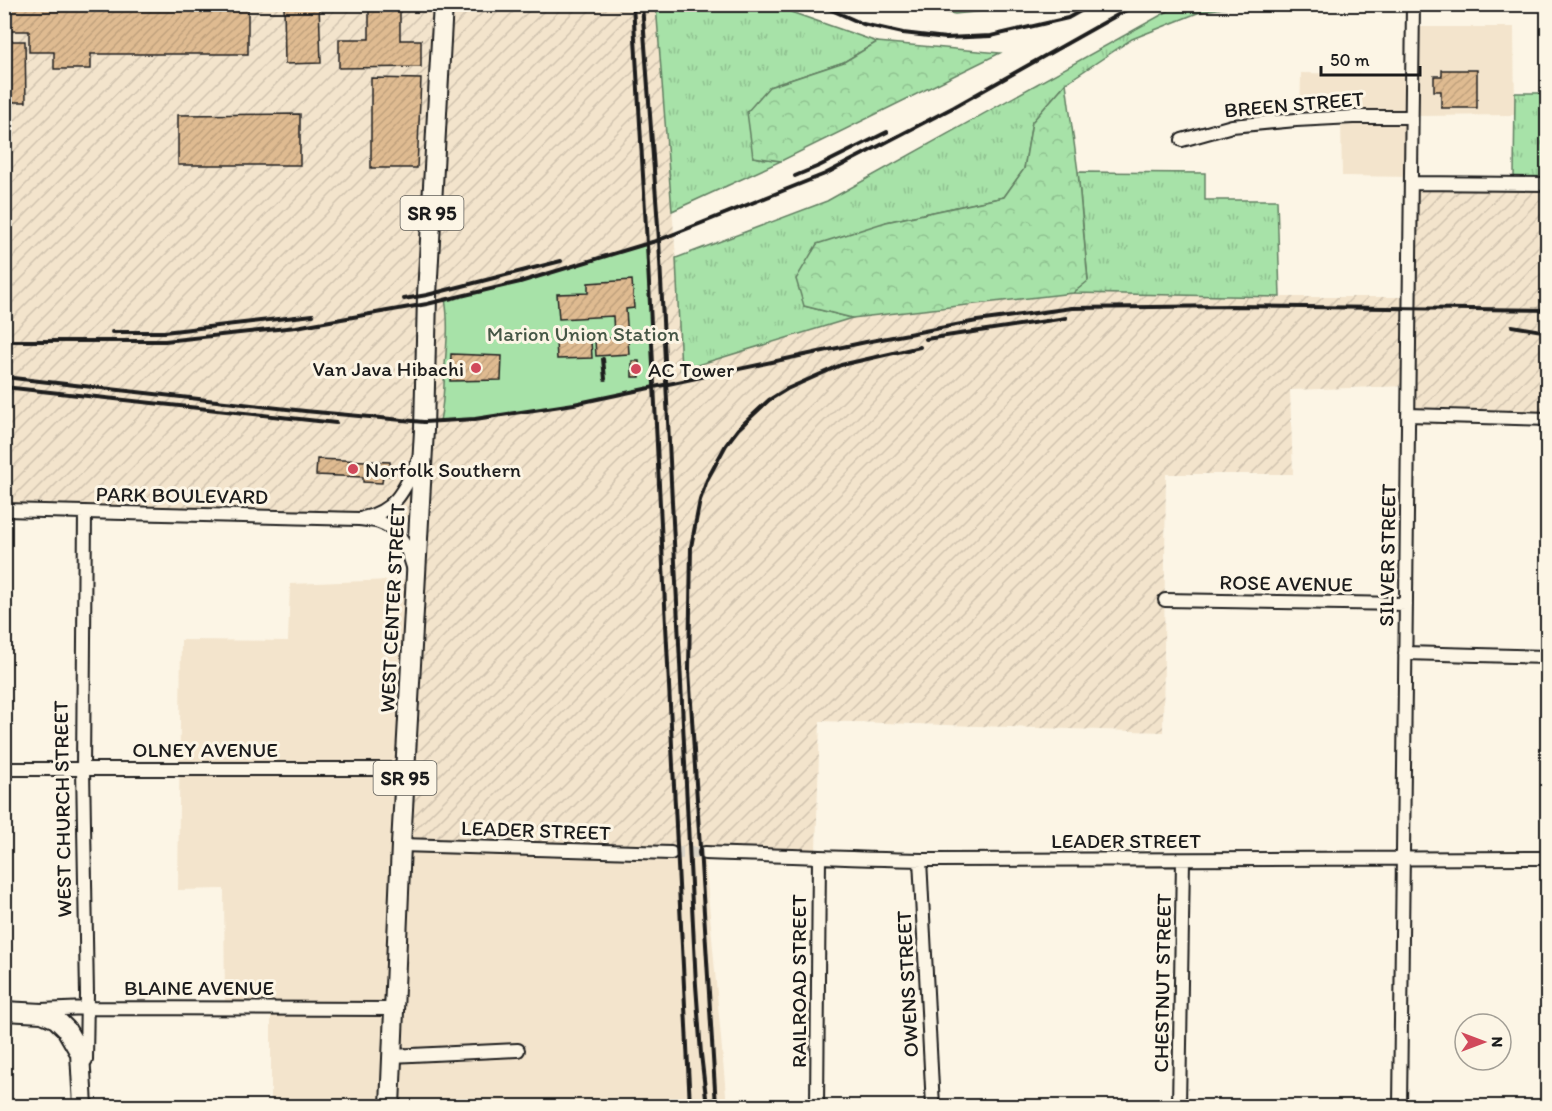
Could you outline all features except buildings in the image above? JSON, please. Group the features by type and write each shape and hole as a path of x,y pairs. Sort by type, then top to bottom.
{"main road":[{"name":"WEST CENTER STREET","path":"390,1107 443,4"},
{"name":"BLAINE AVENUE","path":"4,1011 42,1013 56,1019 66,1029 80,1053 82,1086"},
{"name":"WEST CHURCH STREET","path":"82,1086 84,1107"}],"street":[{"name":"SILVER STREET","path":"1400,1107 1413,4"},
{"name":"BREEN STREET","path":"1182,140 1232,126 1353,117 1412,117"},
{"path":"1411,183 1548,184"},
{"path":"1408,415 1548,419"},
{"name":"PARK BOULEVARD","path":"359,519 387,510 399,497 423,449"},
{"name":"PARK BOULEVARD","path":"4,510 378,521 399,537 408,551 416,579"},
{"name":"WEST CHURCH STREET","path":"84,1107 87,1008 83,769 86,512"},
{"name":"ROSE AVENUE","path":"1165,600 1406,604"},
{"path":"1405,653 1548,657"},
{"name":"OLNEY AVENUE","path":"4,769 405,769"},
{"name":"LEADER STREET","path":"401,845 671,853"},
{"name":"LEADER STREET","path":"705,853 920,860 1548,858"},
{"name":"RAILROAD STREET","path":"817,1107 819,857"},
{"name":"OWENS STREET","path":"920,860 933,1107"},
{"name":"CHESTNUT STREET","path":"1179,1107 1183,860"},
{"name":"BLAINE AVENUE","path":"4,1011 87,1008 393,1009"},
{"path":"391,1056 518,1050"}],"shaded area":[{"path":"5,5 656,5 676,258 681,370 852,318 1073,293 1410,297 1414,190 1513,186 1514,177 1547,177 1547,426 1411,424 1409,386 1290,390 1293,474 1166,474 1163,732 820,721 816,850 401,845 419,520 5,507"},
{"path":"1413,27 1514,27 1515,115 1416,116 1415,177 1342,176 1341,121 1300,122 1301,73 1414,75"},
{"path":"416,579 704,848 727,1106 271,1106 271,1013 225,1013 224,889 178,890 181,640 288,641 290,584"}],"green space":[{"path":"908,4 1052,4 955,14 908,5"},
{"path":"656,5 781,5 791,12 877,42 844,62 769,87 753,157 781,161 672,211"},
{"path":"1179,5 1239,5 1200,12 1132,39 1066,83 1032,122 1024,169 1004,197 886,222 804,306 852,318 681,370 676,258 827,201"},
{"path":"877,42 1000,53 781,161 753,157 747,112 769,87 844,62"},
{"path":"1066,83 1078,172 1088,281 1073,293 852,318 804,306 796,279 817,244 886,222 1004,197 1024,169 1032,122"},
{"path":"1515,93 1547,93 1547,177 1514,177"},
{"path":"1078,172 1205,173 1205,200 1277,200 1280,297 1073,293 1088,280"},
{"name":"Marion Union Station","path":"647,244 654,387 521,412 440,421 447,340 445,299 520,282"}],"tunnel":[{"path":"671,853 705,853"}],"railway":[{"path":"633,4 690,1106"},
{"path":"642,4 659,240 696,985 707,1106"},
{"path":"818,4 863,24 903,33 946,38 991,36 1068,18 1093,4"},
{"path":"4,341 165,341 296,327 427,304 520,282 659,240 825,174 954,107 1137,4"},
{"path":"795,176 887,132"},
{"path":"404,299 561,261"},
{"path":"4,377 424,422 475,419 574,404 866,342 977,321 1072,308 1231,306 1548,310"},
{"path":"112,332 164,332 313,315"},
{"path":"926,339 1066,318"},
{"path":"1512,326 1548,332"},
{"path":"716,1106 689,670 691,547 700,500 707,480 726,445 738,429 769,400 787,389 841,365 920,347"},
{"path":"603,359 605,379"},
{"path":"4,387 336,423"}],"place":[{"name":"Van Java Hibachi","path":"476,368"},
{"name":"AC Tower","path":"636,369"},
{"name":"Norfolk Southern","path":"353,469"}]}
